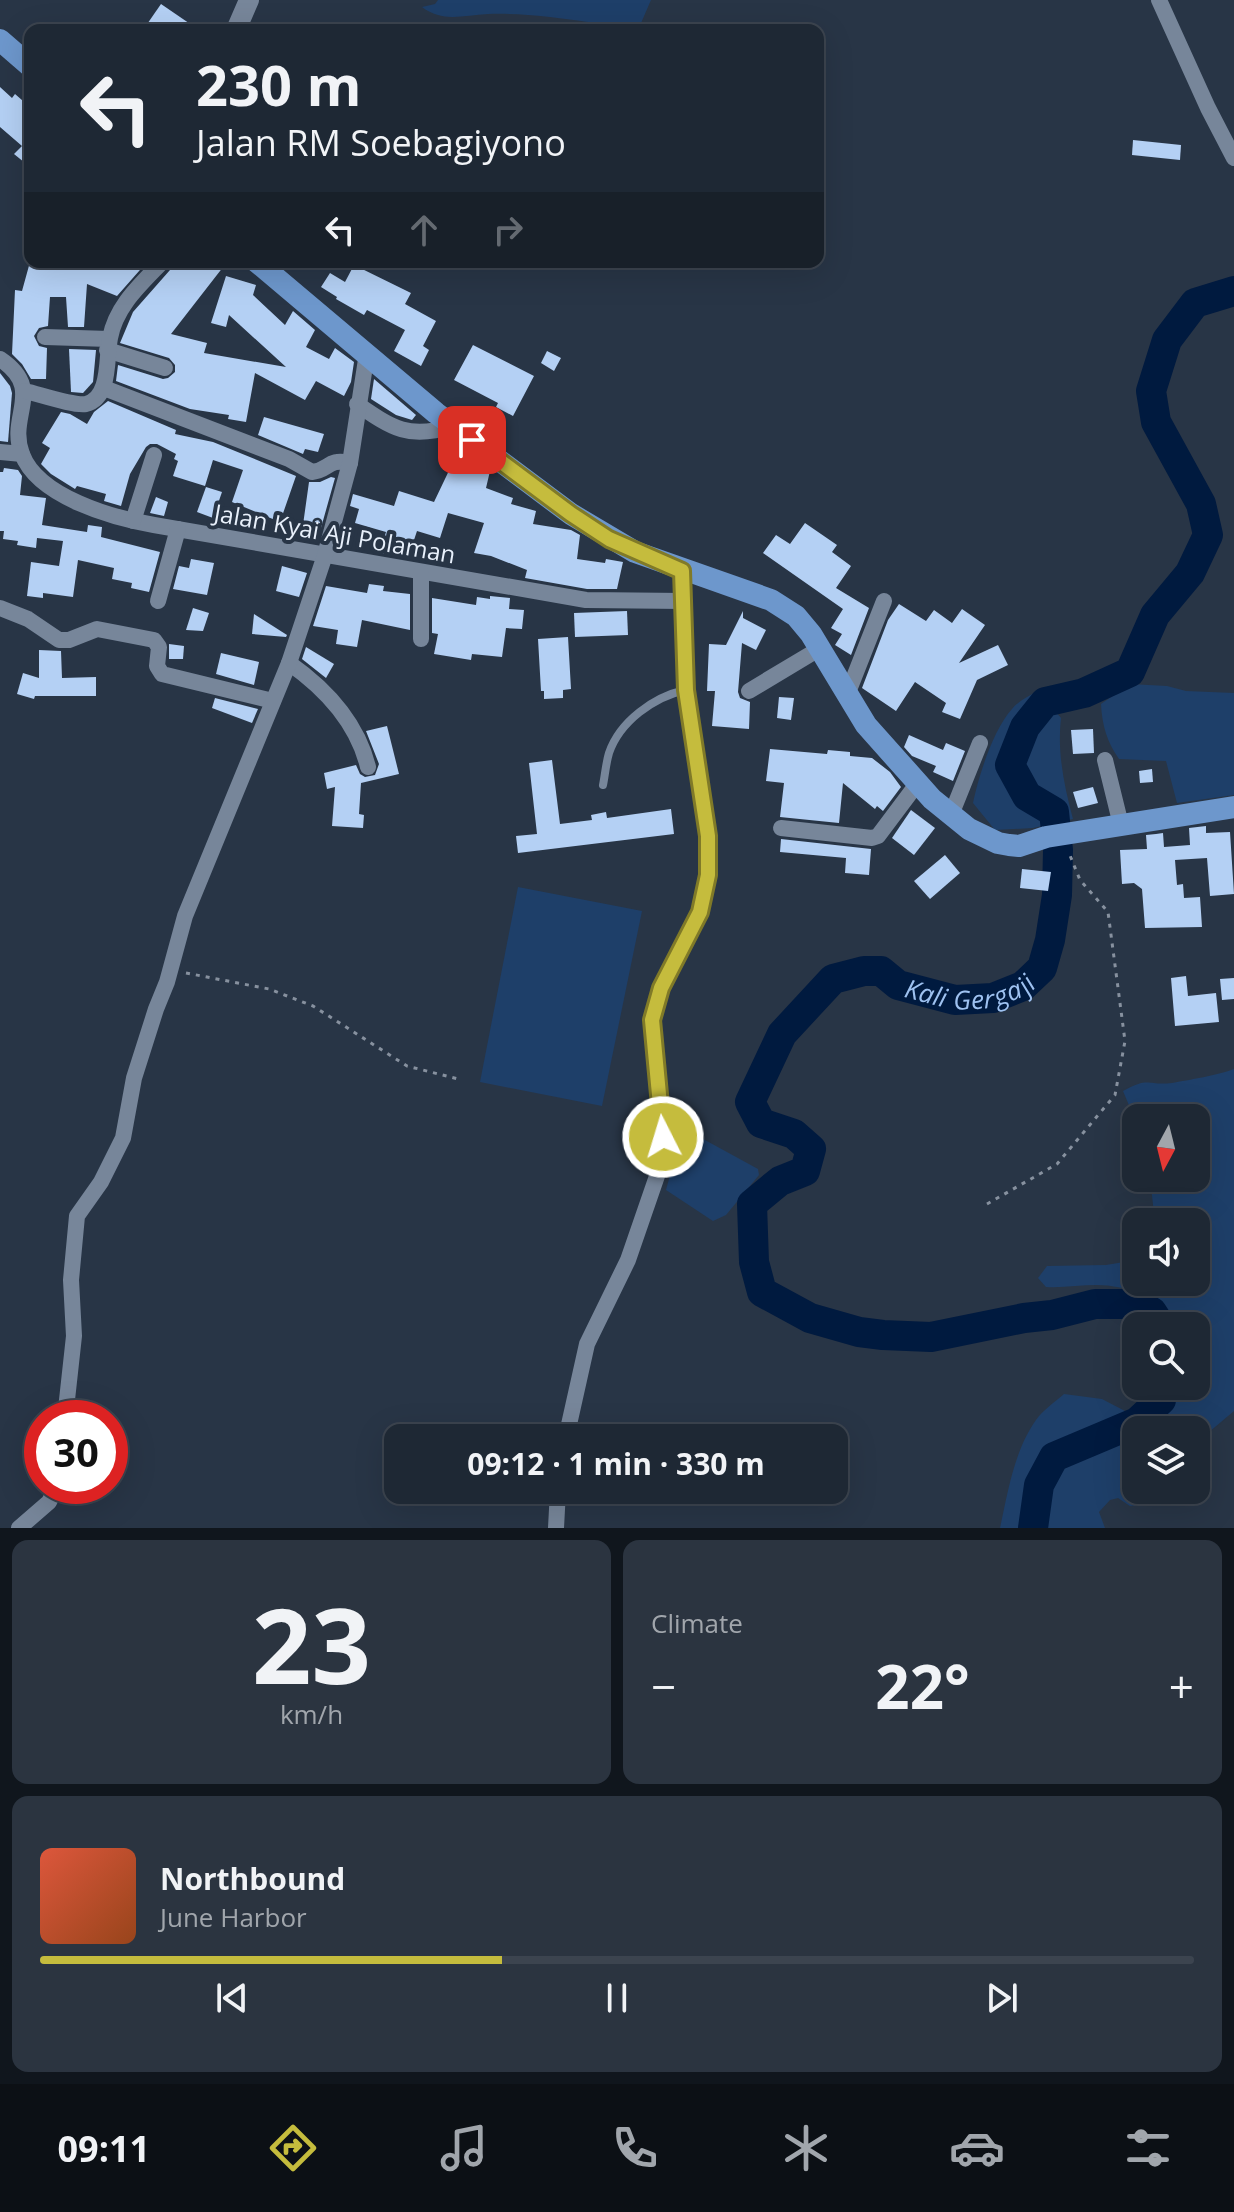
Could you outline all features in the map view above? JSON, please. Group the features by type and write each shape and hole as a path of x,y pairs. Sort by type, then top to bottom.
{"main road":[{"path":"0,40 24,61"},
{"path":"264,268 452,426 609,539 682,571 771,600 796,616 866,725 917,784 969,829 998,843 1019,846 1059,835 1234,807"}],"street":[{"path":"239,24 249,0"},
{"path":"1159,0 1234,158"},
{"path":"25,391 82,404 95,398 104,388 108,345 122,306 157,268"},
{"path":"45,337 108,345 165,368"},
{"path":"67,1400 74,1336 71,1280 77,1216 101,1182 123,1138 134,1078 171,970 185,916 289,663 325,555 350,463 367,353"},
{"path":"0,359 16,372 25,391 20,425 22,454 0,452"},
{"path":"104,388 289,459 312,472 335,461 350,463"},
{"path":"357,404 398,430 426,433 452,426"},
{"name":"Jalan Kyai Aji Polaman","path":"22,454 32,470 58,491 86,506 133,521 586,600 684,601"},
{"path":"133,521 154,455"},
{"path":"158,601 178,529"},
{"path":"569,1424 587,1344 628,1260 657,1176 663,1128 652,1020 661,988 700,912 708,875 708,836 686,690 682,571"},
{"path":"421,573 421,639"},
{"path":"847,695 884,601"},
{"path":"0,608 35,622 59,640 69,640 97,629 154,640 159,647 157,666 162,674 273,701"},
{"path":"749,691 815,642"},
{"path":"289,663 332,698 361,742 368,767"},
{"path":"951,815 980,743"},
{"path":"1105,760 1121,825"},
{"path":"781,828 872,838 878,836 917,784"},
{"path":"19,1528 47,1504"},
{"path":"556,1528 557,1504"}],"lane":[{"path":"603,785 610,753 622,732 663,695 686,690"}],"path":[{"path":"987,1204 1057,1164 1115,1095 1125,1041 1108,912 1080,880 1059,835"},
{"path":"171,970 269,989 313,1006 407,1066 462,1080"}],"shaded area":[{"path":"438,0 651,0 641,24 597,24 526,15 446,17 422,7 435,4"},
{"path":"1130,684 1234,693 1234,795 1177,803 1166,761 1119,759 1106,733 1101,704"},
{"path":"1038,691 1061,718 1062,768 1073,819 1033,828 995,830 973,803 979,779 1005,718 1017,704"},
{"path":"518,887 642,911 602,1106 480,1082"},
{"path":"1234,1069 1234,1411 1210,1431 1210,1416 1152,1416 1169,1400 1210,1400 1210,1312 1168,1312 1146,1296 1210,1296 1210,1208 1153,1208 1152,1192 1210,1192 1210,1104 1128,1104 1123,1091 1144,1083 1164,1084"},
{"path":"683,1128 758,1169 759,1175 726,1215 713,1221 666,1190"},
{"path":"1122,1262 1122,1288 1097,1285 1046,1287 1038,1278 1047,1266"},
{"path":"1064,1394 1102,1399 1135,1416 1122,1416 1122,1501 1118,1498 1110,1500 1099,1512 1105,1528 1000,1528 1022,1445 1039,1416"}],"building":[{"path":"161,4 190,24 147,24"},
{"path":"0,87 12,98 15,94 24,102 24,162 14,154 22,146 0,127"},
{"path":"1133,140 1181,145 1180,160 1132,155"},
{"path":"28,268 142,268 117,296 87,284 84,327 68,327 66,297 50,297 48,326 39,328 34,336 39,346 47,348 46,379 31,379 12,354 15,290 22,291"},
{"path":"222,268 171,334 207,343 204,353 286,367 229,315 226,327 211,323 226,276 256,285 253,295 285,325 293,311 315,330 306,347 329,359 335,348 354,362 351,382 344,396 316,381 305,400 255,373 246,422 228,419 229,415 190,409 116,381 118,365 163,379 175,372 175,365 169,358 120,343 133,312 170,270"},
{"path":"352,268 360,268 411,293 405,304 436,321 423,346 429,350 421,366 394,351 405,330 367,310 364,315 321,287 330,273 345,282"},
{"path":"473,345 534,376 513,416 496,407 498,403 454,380"},
{"path":"69,349 96,350 93,382 83,393 71,392"},
{"path":"547,351 561,358 554,371 541,363"},
{"path":"0,373 12,393 8,442 0,441"},
{"path":"374,379 416,415 412,420 396,415 371,399"},
{"path":"108,401 176,430 175,434 213,442 296,476 280,522 232,502 243,470 213,460 205,486 173,476 178,461 174,459 176,454 157,444 146,447 130,474 121,506 104,501 106,494 77,486 75,489 51,474 41,464 50,448 42,443 61,412 87,424 94,412"},
{"path":"264,417 324,434 318,452 305,449 303,454 258,435"},
{"path":"447,439 466,453 461,460 440,445"},
{"path":"455,458 483,465 490,471 486,488 513,498 511,504 536,511 533,524 571,530 580,535 577,559 623,562 617,589 587,589 525,578 527,570 474,553 484,523 448,513 440,538 417,531 408,558 380,553 386,532 355,523 359,509 350,506 353,494 394,506 399,491 434,502"},
{"path":"4,468 18,470 22,476 20,495 46,498 42,525 87,532 88,525 102,527 101,537 160,552 149,592 131,588 132,583 112,579 114,568 78,560 73,597 43,593 43,598 27,596 31,562 59,566 63,541 37,538 36,548 3,539 4,531 0,531 0,472"},
{"path":"335,478 319,535 302,532 309,482 320,482"},
{"path":"206,487 222,492 213,518 197,512"},
{"path":"156,497 168,502 164,516 150,513"},
{"path":"805,523 837,545 832,552 851,566 836,588 869,608 851,655 835,645 842,634 831,628 843,609 763,553 776,535 790,544"},
{"path":"191,559 214,563 207,595 173,589 179,566 189,568"},
{"path":"282,566 307,573 299,597 276,591"},
{"path":"369,584 384,586 383,591 410,594 410,630 362,620 357,647 336,644 338,630 313,626 326,586 367,593"},
{"path":"490,596 510,598 509,609 524,610 522,629 506,628 502,657 472,654 471,660 434,654 438,634 432,633 432,598 476,605 477,597 490,599"},
{"path":"899,604 926,621 934,610 952,623 962,609 985,625 959,663 998,645 1008,665 977,680 960,719 942,712 946,703 915,682 896,711 862,688 888,620"},
{"path":"193,608 209,613 203,631 186,630"},
{"path":"627,611 628,635 575,637 574,613"},
{"path":"743,611 743,618 766,630 756,650 742,643 738,692 740,698 750,702 749,729 712,726 715,691 707,691 709,644 726,645"},
{"path":"254,614 287,635 286,637 252,634"},
{"path":"568,637 571,689 563,690 563,698 544,699 538,639"},
{"path":"169,644 184,646 183,659 169,659"},
{"path":"306,647 334,664 326,678 302,659"},
{"path":"39,650 61,651 62,678 96,677 96,696 35,696 34,699 17,694 23,673 39,678"},
{"path":"221,653 259,662 254,685 216,674"},
{"path":"779,697 794,698 791,720 777,718"},
{"path":"215,698 258,709 252,723 212,708"},
{"path":"387,726 399,774 361,783 359,814 364,815 363,828 332,826 335,787 327,789 324,773 356,765 365,777 375,775 379,764 366,731"},
{"path":"1093,729 1094,753 1073,754 1071,730"},
{"path":"909,735 943,750 946,743 965,751 953,781 933,772 936,766 912,756 904,747"},
{"path":"770,749 827,754 828,750 872,758 890,772 901,787 883,811 877,806 875,809 843,783 839,823 780,817 784,783 766,781"},
{"path":"552,760 560,824 592,820 591,815 606,812 607,818 671,809 674,834 518,853 516,836 537,834 529,763"},
{"path":"1152,769 1153,782 1140,783 1139,771"},
{"path":"1093,787 1098,803 1078,808 1073,792"},
{"path":"911,810 935,828 914,855 892,838"},
{"path":"1206,826 1206,833 1230,832 1234,894 1210,896 1207,858 1175,860 1177,885 1183,884 1184,898 1200,897 1202,927 1145,928 1142,889 1134,883 1122,884 1120,850 1147,849 1146,835 1163,833 1164,847 1190,845 1189,828"},
{"path":"781,839 871,849 869,875 845,873 846,858 780,852"},
{"path":"945,855 960,873 930,899 914,881"},
{"path":"1022,869 1051,872 1048,891 1020,888"},
{"path":"1186,976 1188,996 1216,993 1219,1022 1175,1026 1171,978"},
{"path":"1234,978 1234,999 1222,1000 1220,979"}],"waterway":[{"name":"Kali Gergaji","path":"1152,1312 1137,1304 1095,1304 931,1337 859,1332 810,1318 762,1292 754,1262 752,1204 780,1181 805,1171 811,1149 794,1134 761,1123 750,1102 782,1034 833,979 864,971 881,971 898,985 955,1000 993,998 1023,986 1042,968 1057,895 1058,850 1054,812 1027,796 1010,765 1025,727 1045,702 1084,693 1130,672 1155,615 1190,573 1208,535 1201,504 1156,422 1151,391 1167,340 1195,303 1234,291"},
{"name":"Kali Gergaji","path":"1033,1528 1039,1485 1054,1457 1137,1422 1161,1400"}],"route":[{"path":"472,440 609,539 682,571 686,690 708,836 708,875 700,912 661,988 652,1020 663,1137"}]}
